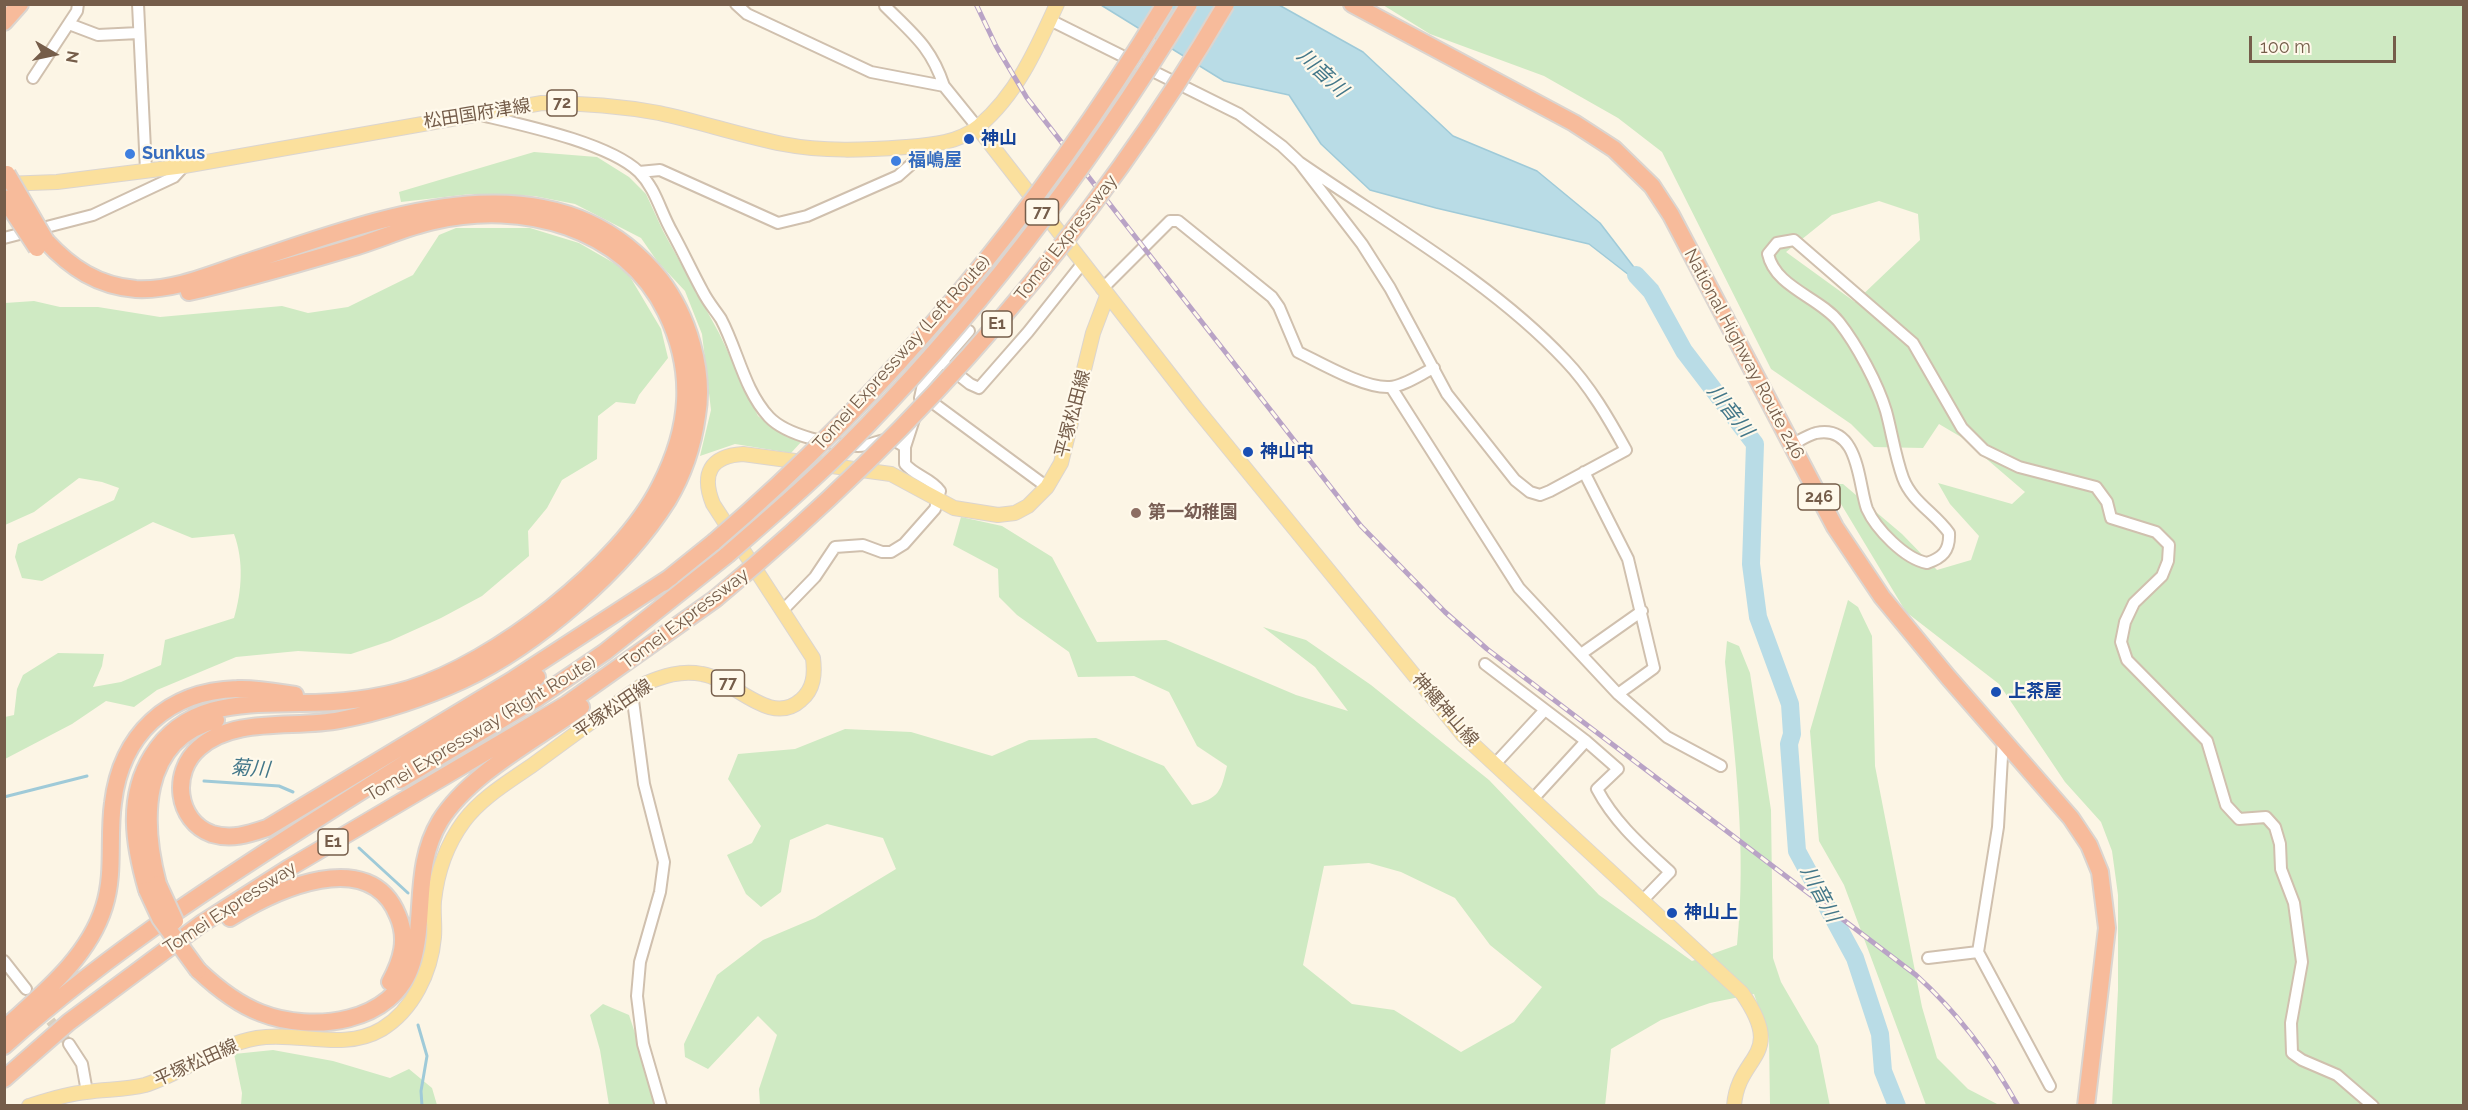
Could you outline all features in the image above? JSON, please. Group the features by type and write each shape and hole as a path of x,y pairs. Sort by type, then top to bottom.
{"highway":[{"path":"4,22 20,4"},
{"name":"Tomei Expressway (Left Route)","path":"189,904 492,708 596,636 714,542 776,486 870,393 978,270 1065,157 1165,4"},
{"name":"Tomei Expressway (Right Route)","path":"189,904 536,699 614,646 728,555 789,501 872,421 1001,274 1068,188 1125,108 1189,4"},
{"name":"Tomei Expressway","path":"4,1079 69,1022 209,919 289,868 519,734 676,628 715,599 815,514 867,465 1031,285 1150,126 1226,4"},
{"name":"National Highway Route 246","path":"1352,4 1574,123 1614,149 1652,186 1671,215 1835,527 1864,573 1948,677 2070,818 2089,845 2100,872 2107,928 2086,1106"},
{"path":"5,176 59,270 84,287 113,297 139,300 167,297 244,280 434,221 497,213 549,221 598,239 619,254 656,292 678,342 686,390 685,412 676,455 657,492 634,525 582,580 550,608 490,651 433,681 405,690 356,699 231,705 209,710 187,720 171,732 147,764 136,800 135,835 153,887 213,985 246,1007 291,1021 325,1023 355,1018 384,1003 400,987 412,965 422,871 429,845 440,821 457,800 494,768 606,689 676,628"},
{"path":"4,198 42,244 66,262 88,276 115,286 140,289 165,287 210,276 297,245 404,215 450,205 498,202 552,209 603,230 647,263 665,286 680,311 690,338 699,390 698,414 688,458 669,498 620,560 591,588 535,634 467,678 436,692 337,721 252,728 215,737 188,759 181,776 182,799 190,818 207,832 235,837 267,828 514,679 670,577"},
{"path":"4,1029 67,969 95,929 104,907 110,877 112,806 116,780 124,756 141,731 181,701 218,690 256,689 356,699"},
{"path":"153,887 148,835 148,802 158,769 181,740 212,721 234,716 316,715 387,708"},
{"path":"69,1022 235,915 279,891 303,883 333,879 364,881 382,891 395,908 402,926 404,943 400,962 391,981 377,995 352,1007 323,1012 292,1010 268,1004 236,988 202,966"},
{"name":"Tomei Expressway","path":"4,1046 93,973 189,904"}],"main road":[{"name":"松田国府津線","path":"5,176 57,182 184,166 542,103 583,103 661,114 786,145 864,150 933,145 953,140 978,128 1005,100 1018,81 1053,12"},
{"name":"77","path":"978,128 1105,292"},
{"name":"平塚松田線","path":"29,1106 87,1092 144,1085 193,1064 226,1046 259,1037 333,1040 356,1038 382,1029 405,1011 429,966 439,872 448,847 465,820 489,796 632,693 663,676 703,674 726,681 773,710 784,710 795,705 811,686 815,674 813,658 713,504 706,489 708,474 714,464 726,455 743,454 891,474 954,508 999,515 1015,513 1028,506 1047,487 1061,463 1105,292"},
{"name":"神縄神山線","path":"1105,292 1463,735 1742,993 1760,1024 1761,1044 1740,1083 1734,1106"}],"street":[{"path":"33,78 69,24 78,4"},
{"path":"138,4 146,170"},
{"path":"736,4 747,14 872,72 944,86"},
{"path":"885,6 928,48 936,61 944,86 978,128"},
{"path":"1053,12 1239,114 1299,162 1497,297 1567,361 1592,394 1626,450 1540,495 1530,492 1515,480 1448,394 1390,288 1368,253 1299,162"},
{"path":"69,24 98,35 139,33"},
{"path":"475,114 589,145 625,161 639,172 654,190 700,287 721,319 754,396 768,416 779,426 797,435 857,446 884,438 898,442 905,447"},
{"path":"639,172 660,171 778,223 807,216 898,176 933,145"},
{"path":"4,238 93,215 174,177 184,166"},
{"path":"1105,292 1170,221 1178,221 1272,297 1279,307 1298,352 1374,385 1391,387 1434,368"},
{"path":"1791,445 1816,433 1836,437 1854,453 1867,509 1901,552 1927,563 1939,559 1948,549 1949,534 1944,525 1913,497 1903,478 1882,399 1874,380 1839,321 1782,278 1771,266 1768,254 1777,243 1794,240 1913,343 1962,428 1984,450 2019,467 2096,487 2107,502 2111,518 2156,532 2169,545 2168,561 2162,576 2134,603 2126,622 2121,642 2127,660 2207,741 2226,805 2239,819 2266,817 2275,827 2280,844 2281,869 2294,903 2302,962 2291,1023 2292,1053 2337,1076 2373,1106"},
{"path":"942,362 978,388 1028,332 1082,264"},
{"path":"783,610 815,577 835,548 862,545 882,552 891,552 904,544 935,509 940,490 934,483 911,471 905,464 905,447 923,384 969,331"},
{"path":"1391,387 1520,588 1618,694 1667,737 1722,766"},
{"path":"921,394 1047,487"},
{"path":"1584,472 1628,559 1654,669 1618,694"},
{"path":"1581,654 1642,611"},
{"path":"1485,664 1586,741 1618,770 1597,789 1607,808 1626,831 1670,872 1642,901"},
{"path":"632,693 644,784 664,862 660,892 640,962 637,996 643,1044 661,1106"},
{"path":"1495,764 1544,711"},
{"path":"2003,739 1998,827 1977,952 2050,1086"},
{"path":"1533,799 1586,741"},
{"path":"1928,958 1977,952"},
{"path":"4,961 26,989"},
{"path":"69,1044 82,1064 87,1092"}],"green space":[{"path":"1383,5 2463,5 2463,1105 2112,1105 2118,990 2118,895 2112,851 2101,822 2065,782 1999,684 1906,612 1829,484 1843,484 1902,534 1937,570 1971,560 1979,536 1950,504 1938,483 2012,504 2025,492 1961,437 1939,424 1923,448 1874,447 1851,424 1771,369 1662,152 1618,118 1544,76 1430,34","holes":["1879,201 1918,214 1920,240 1855,302 1786,252 1832,215"]},
{"path":"534,152 597,157 629,177 646,194 663,231 719,333 758,416 787,437 802,441 791,453 735,444 700,456 711,410 702,334 685,291 657,261 641,238 575,204 534,196 471,194 401,202 399,192"},
{"path":"456,228 530,228 579,243 626,270 661,329 668,358 639,395 635,404 616,402 598,416 597,459 562,480 547,508 528,531 529,556 482,596 390,641 351,654 298,651 236,657 157,690 134,707 106,701 72,724 5,759 5,717 14,715 17,689 23,675 58,653 104,654 102,666 93,687 121,682 161,665 165,640 234,618 239,597 241,565 234,534 192,538 153,522 42,581 22,578 15,557 18,544 114,500 119,488 79,478 34,512 5,525 5,303 34,301 60,307 98,307 160,317 282,306 308,313 348,307 413,275 439,235"},
{"path":"961,517 1002,526 1052,557 1097,642 1166,640 1296,695 1348,711 1315,667 1263,627 1306,640 1371,685 1489,780 1599,895 1692,961 1737,945 1741,874 1740,838 1736,767 1725,662 1727,641 1739,646 1750,673 1771,810 1773,958 1781,982 1818,1046 1830,1106 1770,1105 1769,1038 1754,994 1710,1003 1661,1020 1611,1049 1605,1106 760,1105 759,1089 777,1035 758,1016 708,1069 685,1057 684,1044 717,975 763,940 815,918 896,869 883,838 827,824 790,840 781,892 761,907 746,894 727,855 752,843 761,826 728,779 738,754 795,749 845,729 911,732 992,756 1029,740 1096,738 1164,766 1192,805 1213,797 1223,782 1227,766 1197,746 1169,692 1134,676 1078,677 1069,652 1017,615 999,597 998,569 953,545","holes":["1369,863 1401,872 1455,898 1490,945 1542,987 1514,1022 1461,1052 1394,1010 1352,1004 1303,965 1324,866"]},
{"path":"1848,600 1858,607 1872,636 1875,766 1922,1007 1937,1058 1968,1089 1999,1105 1926,1105 1844,885 1819,841 1810,731"},
{"path":"603,1004 629,1015 659,1105 609,1105 600,1050 590,1015"},
{"path":"273,1050 333,1061 390,1078 409,1069 432,1088 437,1105 241,1105 242,1093 234,1054"}],"water":[{"path":"1101,5 1279,5 1363,52 1453,136 1537,171 1600,223 1656,296 1589,244 1370,190 1321,144 1289,95 1224,81"}],"waterway":[{"name":"川音川","path":"1636,275 1651,291 1684,351 1755,444 1751,564 1758,617 1790,704 1792,734 1789,744 1797,851 1855,958 1880,1034 1883,1071 1897,1106"},
{"name":"菊川","path":"4,797 87,776"},
{"name":"菊川","path":"204,781 279,786 293,792"},
{"name":"菊川","path":"359,848 408,893"},
{"name":"菊川","path":"418,1025 427,1056 421,1091 422,1106"}],"tunnel":[{"path":"41,1009 69,1044"}],"railway":[{"path":"976,4 996,46 1027,98 1361,526 1445,612 1487,649 1916,975 1972,1036 2018,1106"}],"place":[{"name":"神山","path":"969,139"},
{"name":"Sunkus","path":"130,154"},
{"name":"福嶋屋","path":"896,161"},
{"name":"神山中","path":"1248,452"},
{"name":"第一幼稚園","path":"1136,513"},
{"name":"上茶屋","path":"1996,692"},
{"name":"神山上","path":"1672,913"}]}
